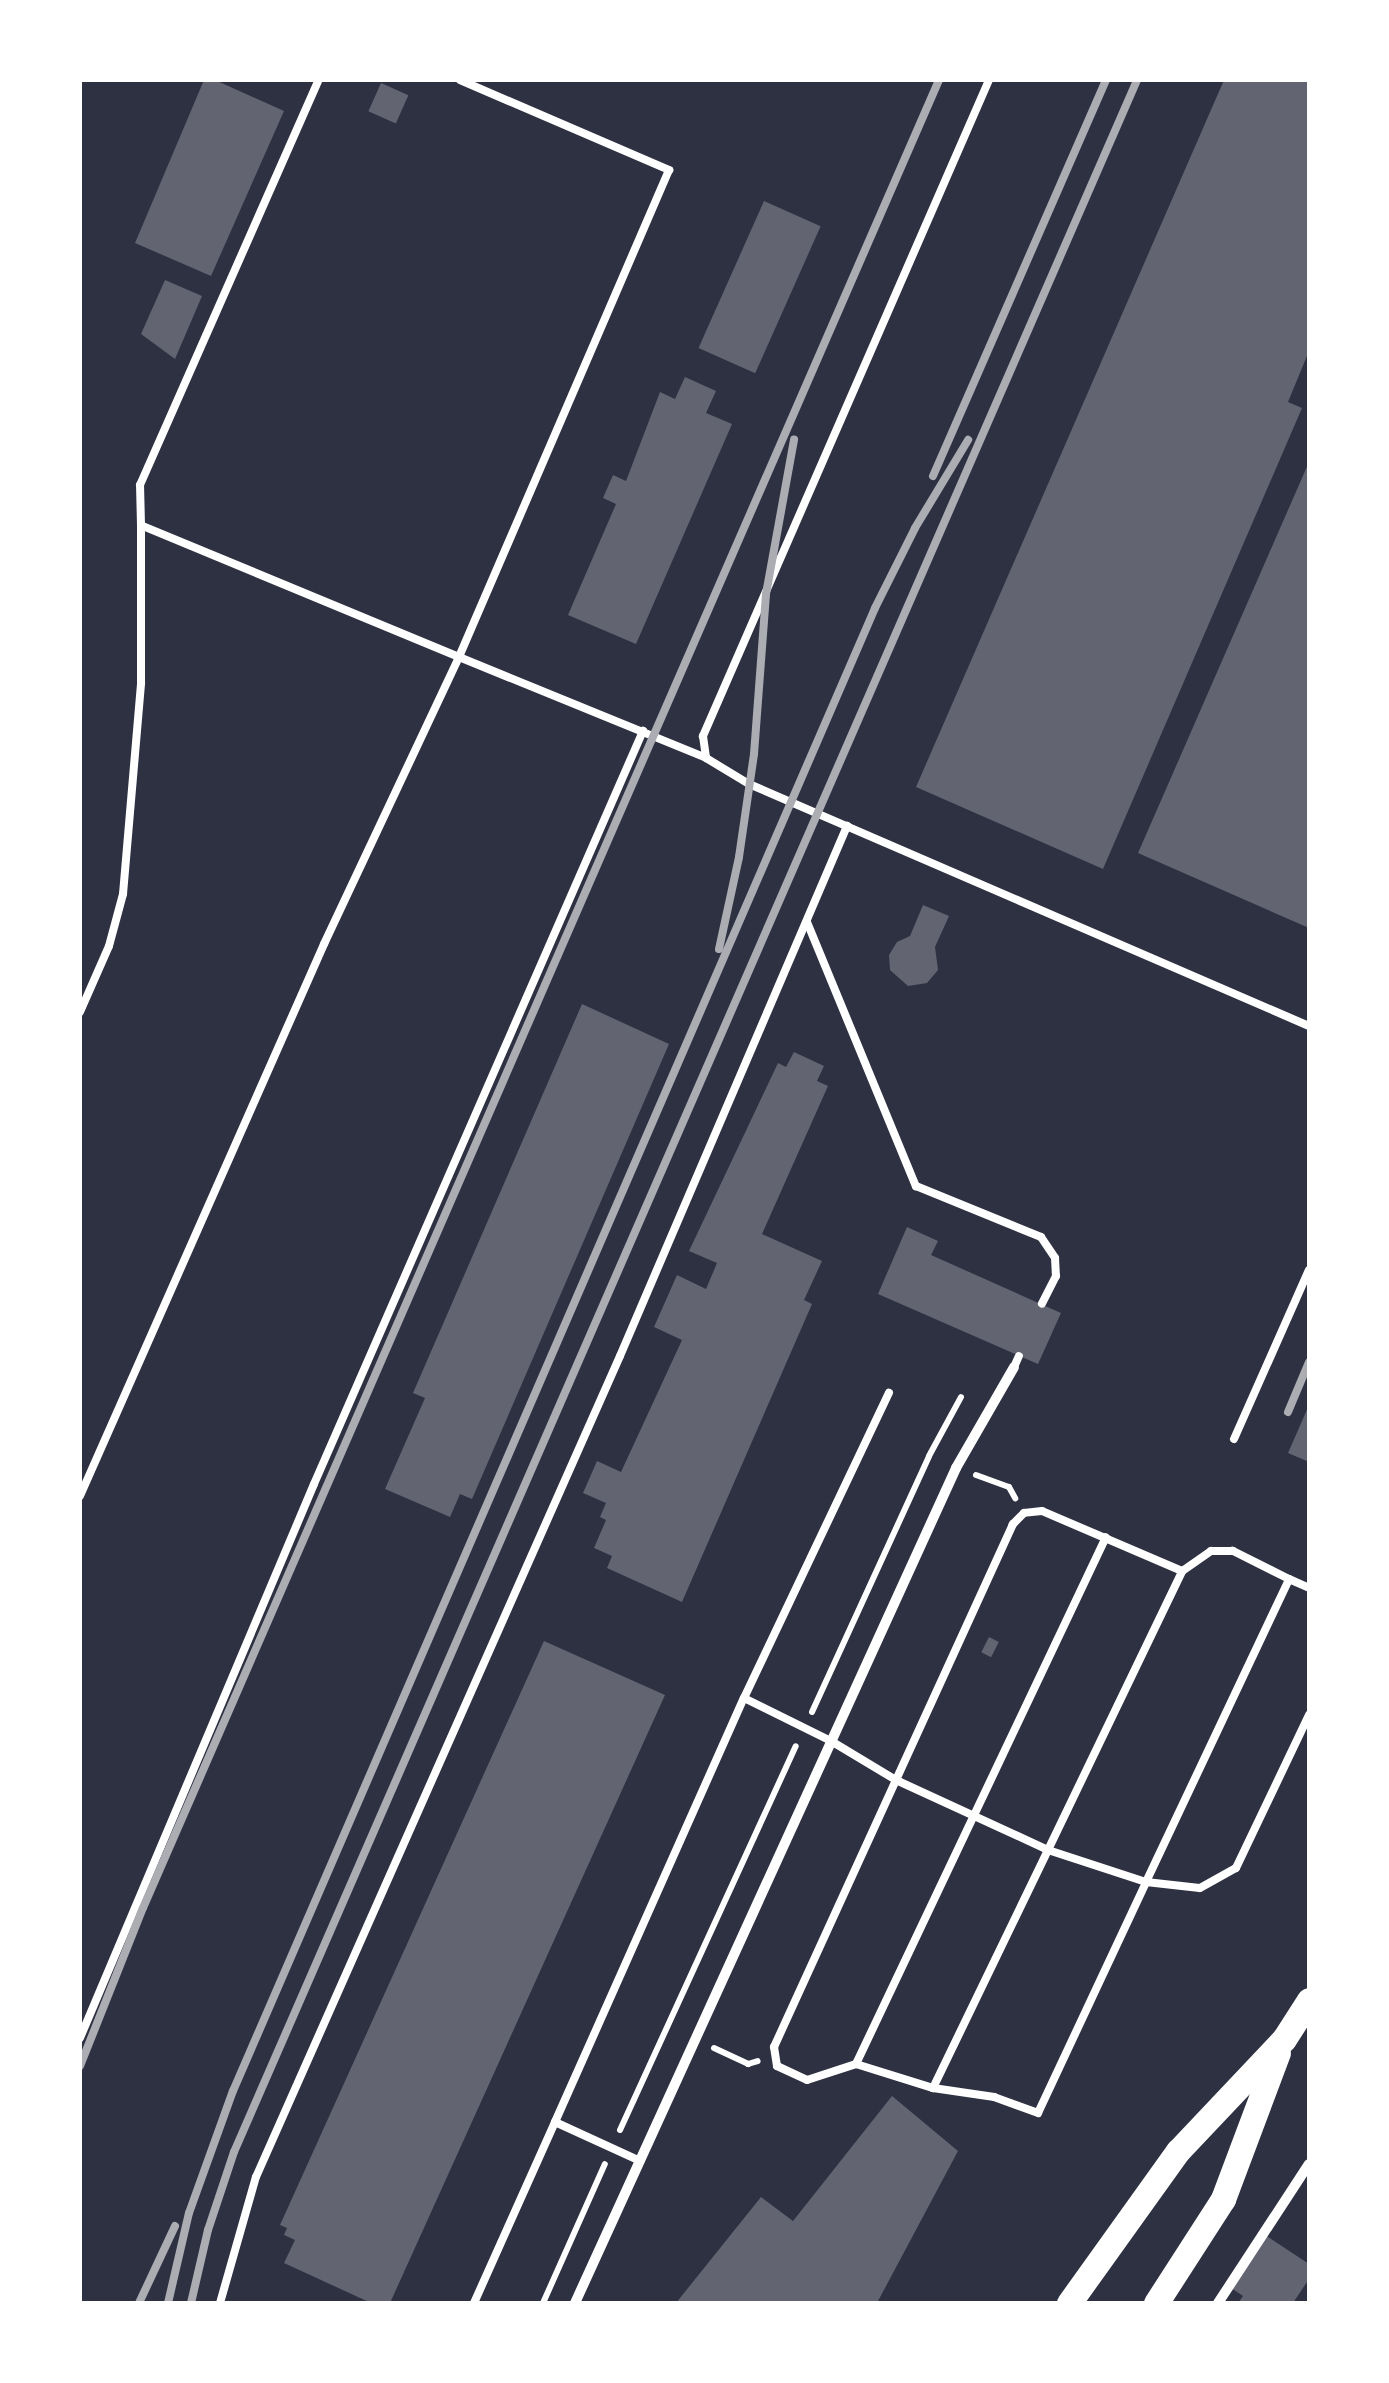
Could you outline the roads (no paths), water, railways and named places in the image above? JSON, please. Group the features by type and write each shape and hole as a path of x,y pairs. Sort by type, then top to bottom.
{"main road":[{"path":"1069,2303 1178,2151 1284,2038 1309,2000"},
{"path":"1156,2303 1224,2199 1284,2038"}],"street":[{"path":"576,2303 956,1468 1017,1361"},
{"path":"1218,2303 1309,2164"}],"lane":[{"path":"80,1012 109,946 124,894 141,683 140,484 319,80"},
{"path":"80,1496 316,962 459,657 670,170 460,80"},
{"path":"706,758 704,736 989,80"},
{"path":"141,525 706,758 749,784 1309,1026"},
{"path":"80,2038 314,1484 642,731"},
{"path":"220,2303 256,2176 620,1356 847,826"},
{"path":"806,921 916,1186 1041,1237 1055,1258 1056,1276 1042,1304"},
{"path":"1234,1439 1309,1270"},
{"path":"474,2303 744,1698 889,1393"},
{"path":"1182,1571 1042,1511 1024,1513 1013,1524 772,2056 777,2066 808,2080 856,2064 933,2088 994,2097 1038,2112 1289,1580"},
{"path":"856,2064 1106,1538"},
{"path":"933,2088 1182,1571 1210,1552 1233,1551 1309,1588"},
{"path":"744,1698 831,1741 896,1780 1048,1850 1146,1882 1200,1888 1236,1868 1309,1714"},
{"path":"556,2122 640,2161"}],"railway":[{"path":"80,2066 143,1908 939,80"},
{"path":"933,476 1106,80"},
{"path":"191,2303 208,2230 234,2152 1137,80"},
{"path":"719,949 739,857 754,754 766,594 794,440"},
{"path":"168,2303 189,2213 233,2091 875,608 915,528 968,440"},
{"path":"1288,1412 1309,1362"},
{"path":"139,2303 175,2226"}]}
